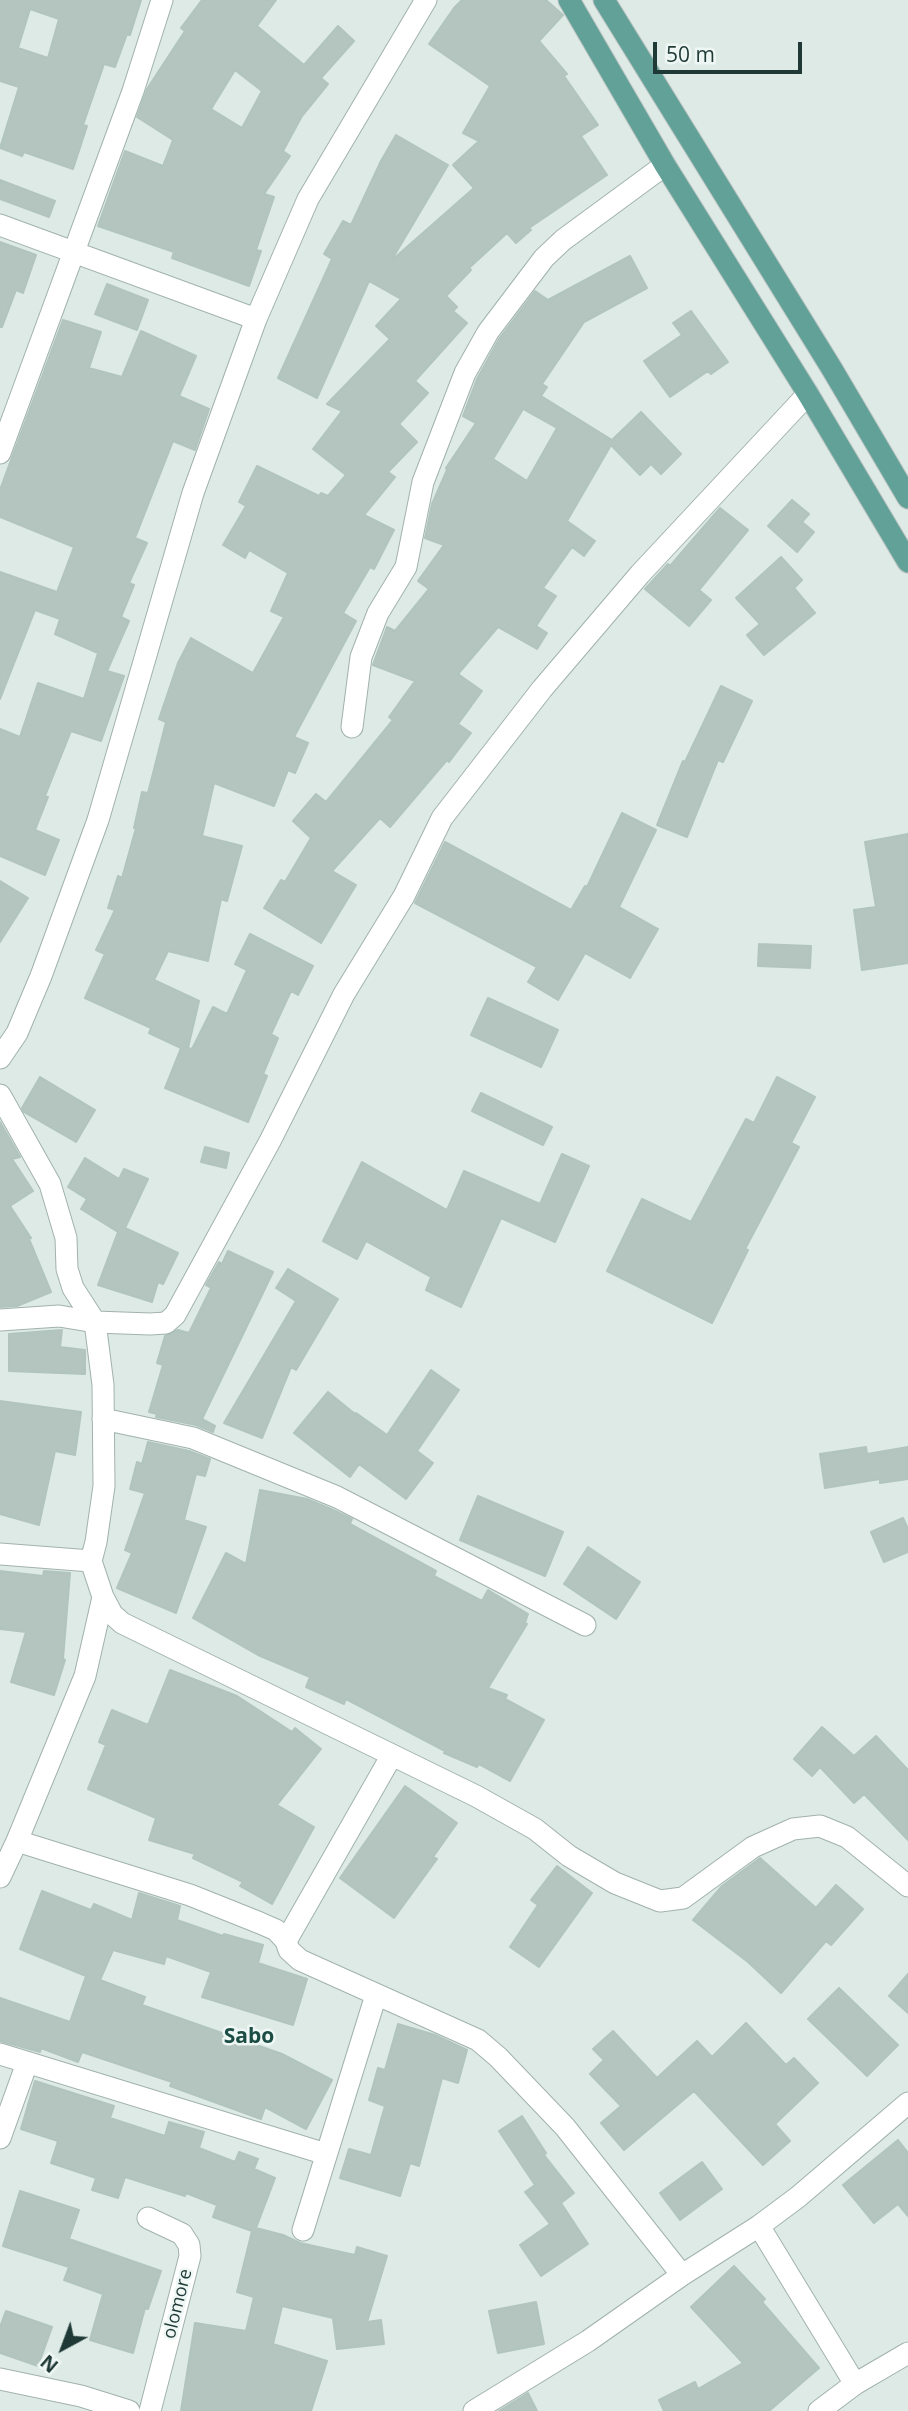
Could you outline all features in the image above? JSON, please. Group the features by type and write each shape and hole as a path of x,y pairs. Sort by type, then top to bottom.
{"main road":[{"path":"569,0 665,165 808,394 908,562"},
{"path":"604,0 825,357 908,498"}],"street":[{"path":"0,453 133,91 162,0"},
{"path":"0,1058 17,1033 41,976 98,820 193,493 256,319 308,199 426,0"},
{"path":"352,727 360,657 377,613 406,567 422,482 465,373 488,332 544,258 563,240 665,165"},
{"path":"0,225 256,319"},
{"path":"0,1320 59,1316 95,1322 150,1324 166,1322 176,1315 270,1141 344,993 404,896 442,818 542,689 640,574 808,394"},
{"path":"0,1095 50,1184 66,1238 70,1279 95,1322 103,1384 104,1486 91,1561 103,1597 112,1614 122,1623 476,1796 535,1829 569,1856 615,1884 660,1901 683,1898 753,1847 793,1829 820,1826 847,1837 908,1886"},
{"path":"103,1419 193,1438 337,1497 585,1625"},
{"path":"0,1554 91,1561"},
{"path":"0,1877 85,1676 103,1597"},
{"path":"286,1941 392,1755"},
{"path":"17,1841 190,1895 276,1930 286,1941 289,1950 300,1960 478,2040 498,2057 565,2127 682,2275"},
{"path":"303,2230 376,1996"},
{"path":"0,2054 326,2154"},
{"path":"0,2138 27,2063"},
{"path":"474,2411 588,2341 682,2275 759,2226 798,2197 908,2103"},
{"name":"olomore","path":"148,2218 182,2234 189,2245 190,2256 150,2411"},
{"path":"759,2226 855,2384"},
{"path":"819,2411 855,2384 908,2353"},
{"path":"0,2379 80,2396 129,2411"}],"building":[{"path":"0,0 141,0 130,35 127,34 115,67 104,64 83,125 87,126 73,169 24,152 22,156 0,148 19,87 0,81","holes":["30,9 59,19 48,58 18,48"]},
{"path":"202,0 276,0 257,26 304,65 338,26 354,41 321,78 328,84 302,116 283,151 290,156 264,194 274,197 256,250 261,251 249,286 172,258 174,252 98,226 125,151 163,166 173,140 137,117 147,89 185,31 181,28","holes":["235,70 262,91 242,128 211,109"]},
{"path":"462,0 546,0 563,15 539,41 567,74 564,76 598,125 581,136 607,175 529,228 531,230 516,243 507,233 469,268 471,270 446,296 457,307 453,311 467,323 415,381 428,393 399,424 417,442 388,472 395,477 364,515 394,530 374,569 370,567 343,613 356,621 294,737 308,743 295,773 288,770 274,806 214,783 202,836 242,846 227,901 221,899 208,961 168,951 154,980 199,1001 188,1048 192,1049 213,1007 227,1014 247,970 235,964 250,934 313,966 298,995 291,991 271,1034 278,1038 263,1074 267,1076 248,1122 165,1088 181,1048 149,1033 151,1028 85,998 105,954 96,950 115,910 108,908 118,876 122,878 136,828 142,792 148,793 166,722 159,719 178,663 191,638 253,673 284,617 271,611 288,573 249,550 245,558 223,545 246,506 239,502 257,466 319,496 321,493 328,496 346,475 313,449 342,411 327,404 390,339 376,326 401,299 369,281 317,398 278,378 332,259 324,254 343,221 351,225 396,135 448,165 391,261 474,188 453,165 479,141 463,133 490,86 429,44"},
{"path":"0,180 55,201 49,217 0,199"},
{"path":"0,242 36,255 23,293 16,290 2,327 0,327"},
{"path":"630,256 647,288 584,322 542,384 547,387 541,396 612,440 641,412 681,454 661,474 651,464 640,475 611,445 567,521 595,541 584,556 572,547 543,588 556,596 536,626 547,633 537,649 498,627 458,674 482,691 458,724 471,733 449,762 447,760 390,827 380,818 332,871 356,885 321,943 264,908 281,880 285,882 311,838 293,821 316,794 326,802 393,720 389,717 415,681 373,665 374,662 387,627 395,631 429,589 418,581 444,545 425,538 432,504 446,468 476,423 463,416 477,379 499,339 535,291 548,300","holes":["523,409 557,428 527,481 493,459"]},
{"path":"107,284 148,300 137,330 95,314"},
{"path":"691,311 728,362 711,374 708,371 670,397 644,361 682,335 673,323"},
{"path":"63,320 101,332 89,368 122,377 141,331 196,356 179,396 209,409 195,450 173,441 135,538 147,543 129,583 134,585 121,617 129,621 107,671 124,676 101,741 71,731 45,796 48,797 35,830 59,840 45,875 0,856 0,729 20,737 38,683 84,699 98,653 55,634 60,619 35,610 0,699 0,572 57,592 74,547 0,517 0,490"},
{"path":"792,500 809,514 802,522 814,532 797,552 768,526"},
{"path":"720,508 748,530 699,590 711,600 689,626 645,589 668,564 670,566"},
{"path":"781,557 802,580 794,588 815,613 764,655 747,635 760,624 736,598"},
{"path":"721,686 752,701 723,762 718,760 687,837 657,825 683,761 685,762"},
{"path":"622,813 656,830 619,907 658,929 630,978 585,953 558,1000 528,982 537,967 415,903 445,842 571,910 585,886 587,887"},
{"path":"908,834 908,963 862,970 854,910 876,907 865,842"},
{"path":"0,881 28,898 0,942"},
{"path":"759,944 811,946 810,968 758,966"},
{"path":"488,998 558,1030 541,1067 471,1035"},
{"path":"40,1077 95,1110 76,1142 24,1112 22,1108"},
{"path":"777,1077 815,1097 791,1143 799,1147 745,1249 748,1250 712,1323 607,1271 642,1199 691,1222 746,1119 754,1123"},
{"path":"481,1093 552,1127 543,1145 472,1111"},
{"path":"0,1122 20,1157 12,1159 33,1191 10,1206 31,1238 29,1239 51,1292 17,1306 0,1307"},
{"path":"205,1147 229,1153 226,1168 201,1162"},
{"path":"562,1154 589,1166 555,1242 501,1218 461,1307 426,1290 431,1277 366,1241 357,1259 323,1241 362,1162 447,1210 464,1171 540,1204"},
{"path":"85,1158 119,1179 124,1169 148,1179 125,1228 178,1253 163,1284 158,1282 152,1302 98,1285 118,1232 81,1209 87,1199 68,1187"},
{"path":"228,1251 273,1272 202,1419 215,1426 213,1432 196,1425 156,1417 157,1414 149,1412 163,1365 157,1363 165,1336 178,1330 189,1333 211,1288 206,1285"},
{"path":"288,1269 338,1299 296,1370 291,1367 262,1438 224,1423 296,1301 276,1288"},
{"path":"62,1330 60,1347 85,1350 85,1374 9,1371 9,1334"},
{"path":"431,1370 459,1390 417,1451 433,1463 406,1499 359,1464 350,1477 294,1433 328,1392 387,1435"},
{"path":"0,1401 81,1412 75,1455 55,1451 39,1525 0,1514"},
{"path":"148,1442 189,1451 210,1459 205,1476 196,1474 184,1520 206,1527 176,1613 117,1588 132,1553 125,1550 145,1493 130,1489 137,1462 142,1464"},
{"path":"866,1447 867,1454 908,1447 908,1479 880,1483 880,1479 825,1488 820,1454"},
{"path":"260,1490 307,1499 331,1509 352,1519 350,1524 436,1571 434,1576 482,1601 488,1590 528,1614 527,1624 488,1688 507,1695 505,1699 544,1720 510,1781 479,1764 477,1767 444,1753 445,1751 346,1699 344,1704 306,1687 310,1677 258,1655 193,1618 226,1553 246,1564"},
{"path":"478,1496 563,1532 545,1576 460,1540"},
{"path":"903,1518 908,1529 908,1552 884,1562 871,1532"},
{"path":"588,1547 640,1582 616,1619 564,1584"},
{"path":"0,1571 43,1576 44,1571 70,1573 65,1660 54,1695 11,1682 26,1632 0,1629"},
{"path":"170,1670 237,1696 292,1732 295,1728 321,1749 277,1805 314,1827 272,1904 240,1886 243,1882 193,1858 195,1854 149,1840 156,1818 88,1789 106,1745 99,1742 112,1710 148,1725"},
{"path":"822,1727 854,1756 876,1736 908,1770 908,1840 864,1794 854,1803 820,1767 812,1776 794,1759"},
{"path":"405,1786 457,1823 433,1857 437,1859 394,1918 340,1878"},
{"path":"760,1858 816,1908 836,1885 863,1909 831,1945 826,1941 781,1993 748,1962 693,1920 722,1886"},
{"path":"557,1866 592,1893 539,1967 510,1947 538,1905 531,1900"},
{"path":"42,1891 91,1910 94,1904 132,1920 139,1893 180,1906 177,1920 223,1936 224,1934 263,1945 258,1963 307,1979 293,2025 202,1997 211,1972 166,1956 164,1964 113,1950 100,1980 145,1997 142,2005 282,2054 332,2080 306,2129 265,2107 261,2119 170,2086 172,2082 82,2052 78,2062 41,2048 40,2052 0,2041 0,1998 70,2022 86,1976 20,1949"},
{"path":"908,1974 908,2013 889,1996"},
{"path":"839,1988 898,2045 867,2076 808,2019"},
{"path":"746,2023 786,2065 794,2058 818,2083 775,2124 790,2141 763,2165 694,2091 624,2150 601,2123 621,2106 590,2074 604,2060 593,2049 613,2031 657,2078 697,2041 712,2057"},
{"path":"398,2024 435,2035 467,2050 458,2083 442,2078 419,2166 410,2163 400,2196 340,2178 349,2149 371,2155 385,2106 369,2100 378,2068 385,2070"},
{"path":"35,2081 114,2106 110,2118 165,2136 169,2122 204,2132 199,2148 235,2162 239,2152 258,2159 254,2169 275,2178 256,2228 300,2243 355,2255 357,2247 387,2256 367,2322 381,2320 384,2344 337,2349 333,2318 282,2306 273,2344 327,2361 311,2411 181,2411 195,2323 246,2331 254,2297 237,2292 252,2231 213,2217 217,2205 186,2193 185,2196 125,2177 118,2198 92,2190 96,2178 51,2163 58,2141 21,2129"},
{"path":"522,2116 546,2153 544,2155 574,2193 561,2203 588,2244 541,2276 520,2245 550,2224 525,2192 535,2185 499,2131"},
{"path":"898,2140 908,2153 908,2216 898,2204 874,2223 843,2185"},
{"path":"702,2162 722,2189 680,2220 660,2193"},
{"path":"20,2191 79,2210 69,2239 161,2271 148,2309 145,2308 133,2353 90,2340 103,2294 64,2280 69,2267 3,2246"},
{"path":"734,2266 765,2299 762,2302 819,2368 769,2411 664,2411 659,2400 695,2382 698,2389 743,2363 691,2307"},
{"path":"536,2302 544,2344 498,2353 489,2311"},
{"path":"6,2311 52,2327 38,2366 0,2353 0,2327"},
{"path":"528,2393 537,2411 499,2411"}],"district":[{"name":"Sabo","path":"249,2037"}]}
